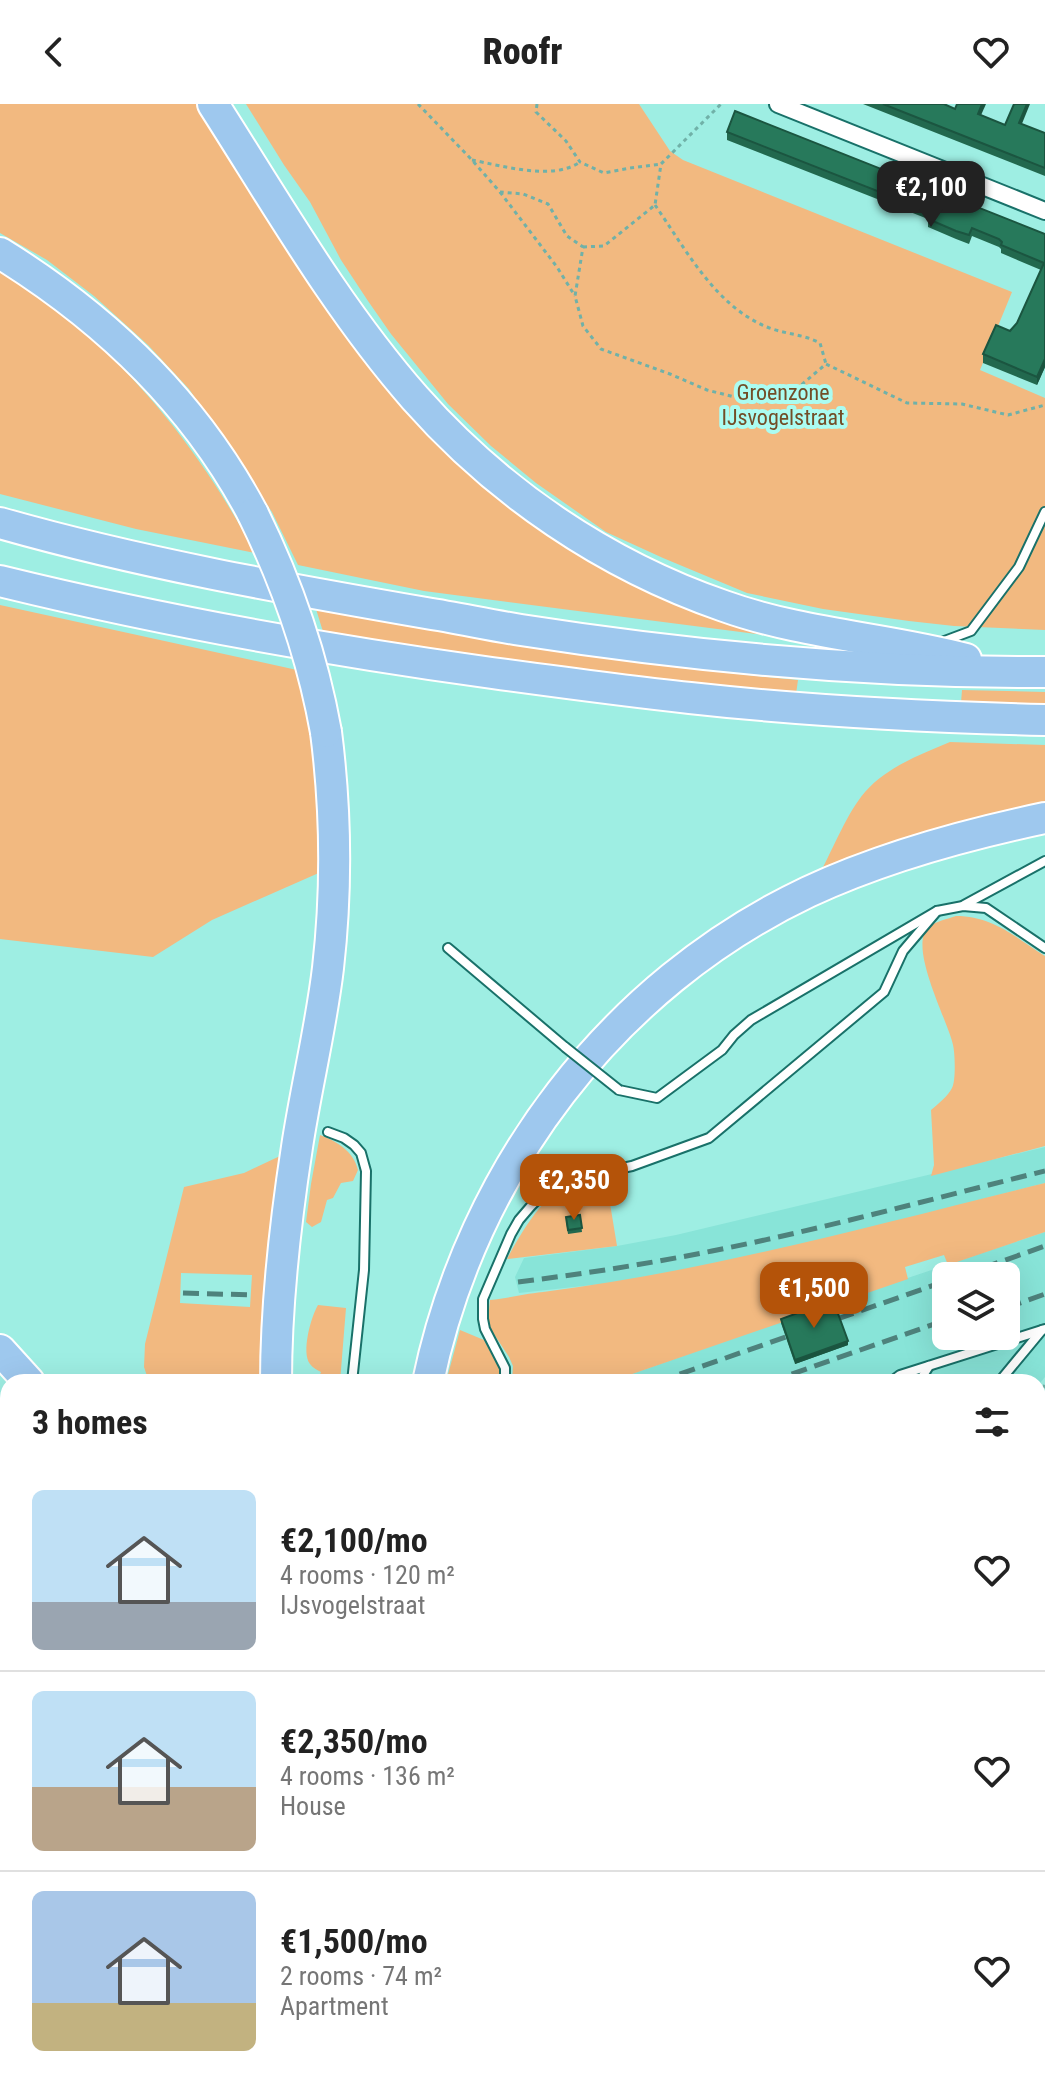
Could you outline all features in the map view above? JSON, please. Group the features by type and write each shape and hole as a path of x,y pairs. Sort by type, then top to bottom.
{"highway":[{"path":"213,104 301,243 385,362 442,427 498,479 567,530 648,575 755,617 925,649 1014,672"},
{"path":"0,253 46,282 103,326 148,369 201,431 253,514 293,605 312,667 326,732 334,812 334,884 328,966 297,1148 277,1316 276,1374"},
{"path":"0,523 93,548 253,583 533,632 786,662 913,670 1045,672"},
{"path":"0,581 138,613 326,649 535,679 692,699 1045,720"},
{"path":"430,1374 459,1273 508,1170 554,1100 634,1010 701,955 755,920 809,892 896,857 1045,818"},
{"path":"0,1350 22,1374"}],"street":[{"path":"778,104 1045,211"}],"lane":[{"path":"925,649 971,631 1019,567 1045,512"},
{"path":"963,906 1045,861"},
{"path":"448,948 619,1090 657,1098 722,1050 734,1035 769,1008 937,911 963,906 986,908 1045,948"},
{"path":"505,1374 505,1368 485,1329 483,1299 511,1234 531,1206 544,1193 574,1178 632,1166 709,1138 884,992 903,951 937,911"},
{"path":"328,1132 354,1145 361,1153 366,1171 364,1270 353,1374"},
{"path":"903,1374 1044,1329"},
{"path":"1006,1374 1044,1329"},
{"path":"924,1374 930,1366"}],"path":[{"path":"418,104 500,192 557,267 575,296 583,326 601,349 707,390 758,403 787,397 825,365"},
{"path":"537,104 536,112 566,141 580,162 604,173 661,164 721,104"},
{"path":"472,160 540,172 573,168 580,162"},
{"path":"661,164 656,206 700,273 737,309 767,327 809,337 820,343 825,365"},
{"path":"500,192 523,194 548,204 567,236 583,247 604,246 656,206"},
{"path":"575,296 583,247"},
{"path":"825,365 907,403 962,404 1008,415 1045,405"}],"shaded area":[{"path":"1045,1147 1045,1183 714,1264 611,1283 519,1293 515,1277 524,1258 676,1235"},
{"path":"1045,1232 1045,1374 632,1374 932,1270 932,1350 1020,1350 1020,1262 955,1262"}],"green space":[{"path":"0,104 198,104 297,257 464,466 773,631 771,636 424,591 298,565 272,512 189,389 148,345 94,296 47,260 0,233"},
{"name":"Groenzone IJsvogelstraat","path":"246,104 639,104 670,151 683,160 1012,292 980,370 1045,398 1045,630 909,621 823,609 747,593 606,532 536,483 491,446 448,404 368,301 341,260 310,202"},
{"path":"0,270 56,306 135,381 180,434 255,553 136,529 0,494"},
{"path":"0,605 297,670 311,733 321,808 321,872 212,920 153,957 0,939"},
{"path":"316,609 616,658 798,680 796,694 626,677 324,635"},
{"path":"962,690 1045,692 1045,706 961,703"},
{"path":"950,742 1045,745 1045,802 976,819 820,873 865,792 894,768"},
{"path":"956,916 993,924 1045,956 1045,1146 931,1176 934,1165 931,1110 952,1088 955,1060 950,1034 926,967 923,937 931,926"},
{"path":"320,1135 344,1148 358,1170 353,1181 341,1183 333,1198 327,1200 321,1222 312,1227 306,1222"},
{"path":"280,1156 275,1188 279,1190 264,1374 146,1374 145,1344 184,1187 244,1173","holes":["181,1273 252,1275 250,1307 180,1303"]},
{"path":"606,1179 617,1246 507,1259 534,1215 553,1195 574,1183"},
{"path":"1045,1183 1045,1232 957,1262 947,1262 944,1255 905,1267 908,1279 632,1374 512,1374 509,1357 490,1328 490,1300 607,1283 733,1259"},
{"path":"318,1305 346,1308 341,1374 320,1374 307,1359 308,1334"},
{"path":"460,1330 484,1340 499,1367 499,1374 448,1374"}],"building":[{"path":"883,104 944,104 955,109 957,104 982,104 978,114 1005,125 1014,104 1027,104 1019,123 1045,133 1045,168"},
{"path":"735,111 1045,234 1045,359 1037,377 983,354 996,325 1010,331 1017,323 1044,263 1001,245 999,239 972,228 969,235 956,231 928,219 931,212 727,132"},
{"path":"580,1215 582,1228 568,1230 566,1217"},
{"path":"833,1300 848,1341 795,1360 781,1319"}],"railway":[{"path":"518,1282 688,1256 837,1223 1045,1171"},
{"path":"1000,1262 1045,1246"},
{"path":"680,1374 932,1286"},
{"path":"183,1293 253,1295"},
{"path":"1020,1303 1045,1294"},
{"path":"792,1374 932,1325"}]}
